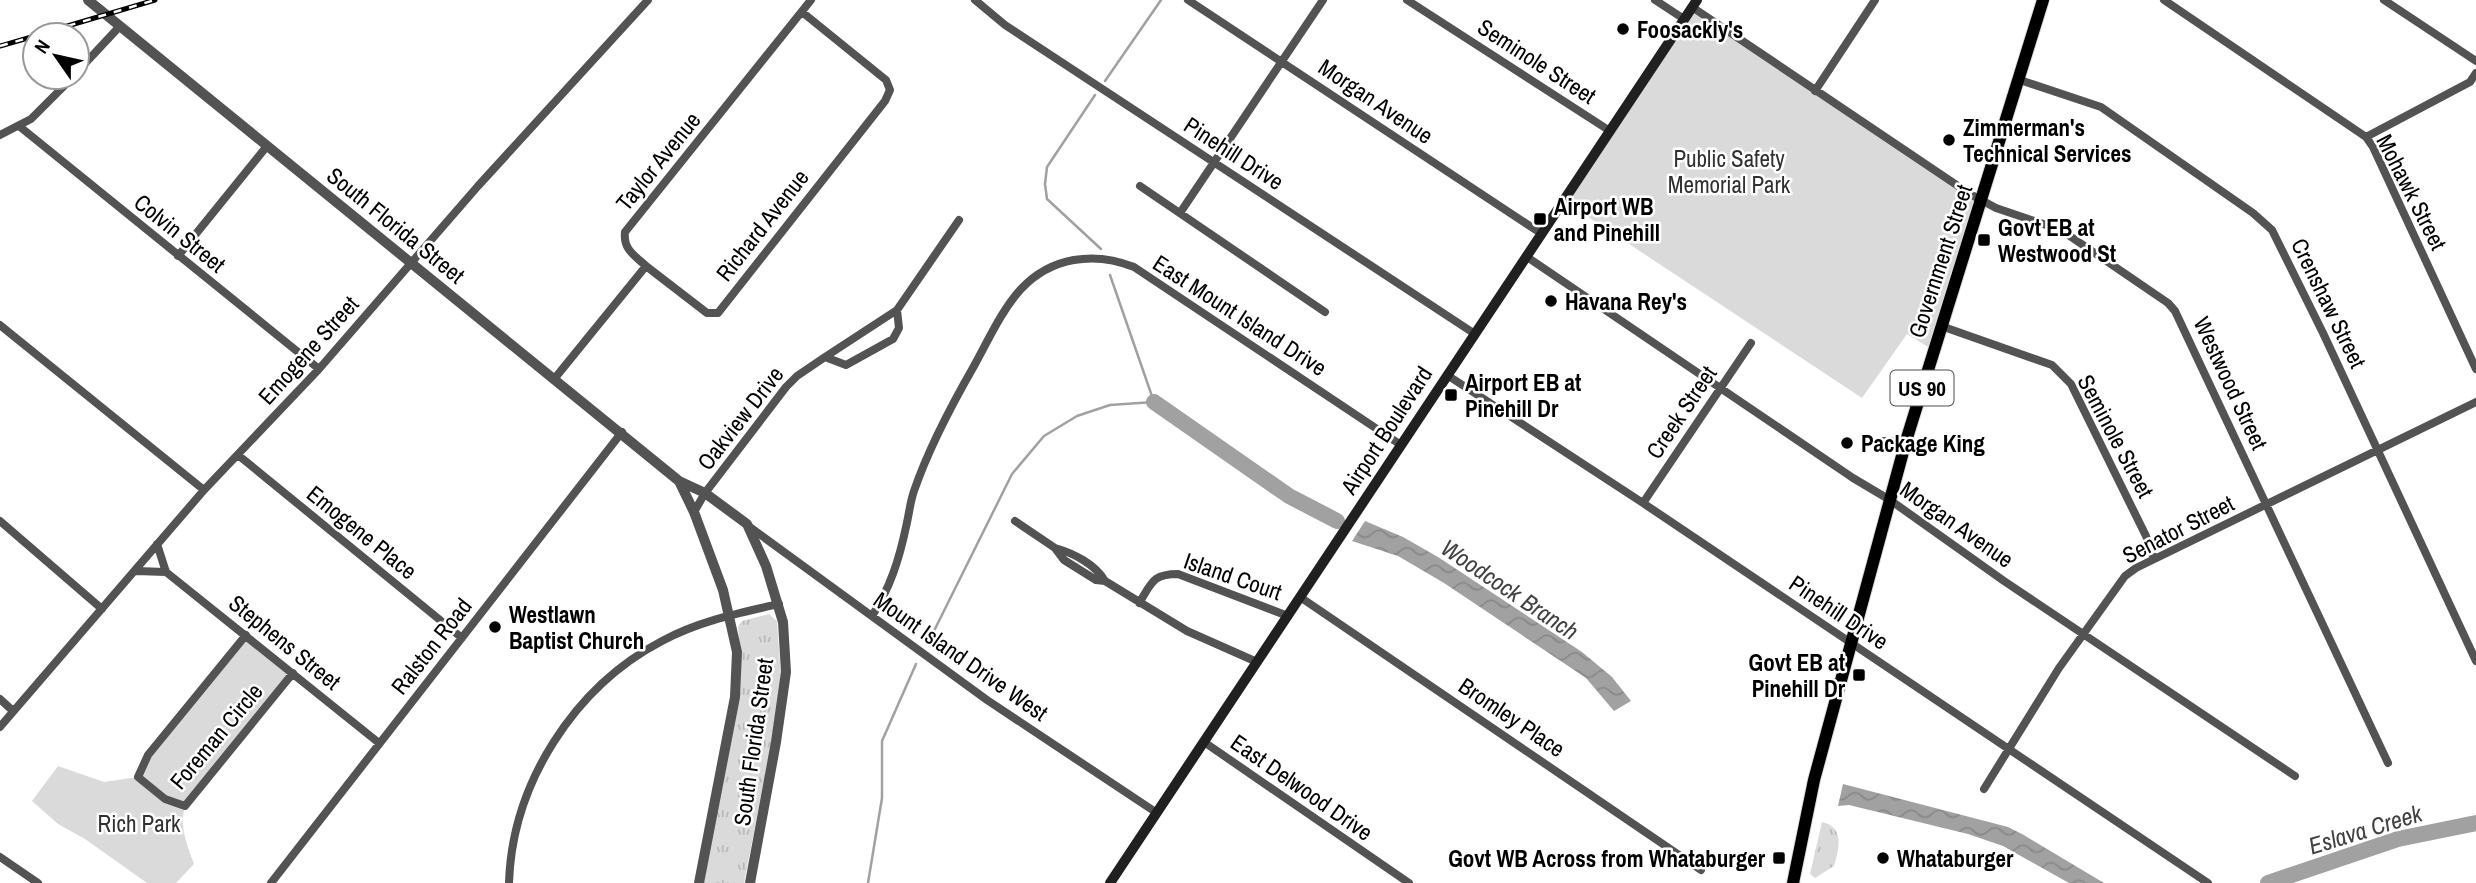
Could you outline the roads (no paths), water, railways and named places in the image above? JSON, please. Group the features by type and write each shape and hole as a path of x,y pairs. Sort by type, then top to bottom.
{"main road":[{"name":"Government Street","path":"1794,883 1814,780 1906,440 2043,0"},
{"name":"Airport Boulevard","path":"1110,883 1694,4"}],"street":[{"name":"South Florida Street","path":"88,0 679,481 705,493 747,524 779,604 785,641 786,672 750,883"},
{"name":"Emogene Street","path":"0,727 204,490 318,369 648,0"},
{"name":"Taylor Avenue","path":"646,266 629,251 624,242 625,232 811,0"},
{"name":"Pinehill Drive","path":"975,0 1005,25 1475,334"},
{"name":"Morgan Avenue","path":"1188,0 1542,234"},
{"path":"1180,213 1323,0"},
{"name":"Seminole Street","path":"1408,0 1610,131"},
{"path":"1655,0 1684,19"},
{"path":"1815,91 1875,0"},
{"name":"Mohawk Street","path":"2164,0 2366,138 2373,147 2476,369"},
{"path":"2384,0 2476,61"},
{"name":"Westwood Street","path":"1694,4 1815,91 1982,200 1996,208 2061,230 2168,303 2175,311 2388,763"},
{"name":"Richard Avenue","path":"646,266 706,313 718,313 886,100 890,90 886,79 802,12"},
{"path":"91,57 120,26"},
{"path":"2366,138 2470,82 2476,73"},
{"name":"Crenshaw Street","path":"2020,80 2101,107 2272,230 2476,660"},
{"path":"0,135 31,119 60,91"},
{"name":"Colvin Street","path":"19,126 318,369"},
{"path":"178,256 267,146"},
{"path":"1140,186 1325,312"},
{"name":"Oakview Drive","path":"694,512 705,493 786,387 797,376 897,310 959,220"},
{"name":"East Mount Island Drive","path":"872,616 886,595 895,571 913,493 949,409 1021,289 1046,270 1063,263 1090,257 1118,261 1133,267 1401,444"},
{"name":"Morgan Avenue","path":"1527,257 2295,776"},
{"path":"555,378 646,266"},
{"name":"Oakview Drive","path":"825,357 846,365 893,339 899,328 897,310"},
{"path":"0,325 204,490"},
{"name":"Seminole Street","path":"1941,326 2052,365 2071,384 2146,536 2154,559"},
{"name":"Creek Street","path":"1643,503 1751,343"},
{"name":"Pinehill Drive","path":"1447,375 1643,503 2208,883"},
{"name":"Senator Street","path":"1984,789 2084,633 2125,576 2154,559 2476,402"},
{"name":"Ralston Road","path":"271,883 622,432"},
{"path":"1883,440 1906,440"},
{"name":"Emogene Place","path":"238,455 462,638"},
{"name":"South Florida Street","path":"679,481 694,512 731,615 737,652 735,697 699,883"},
{"path":"0,521 102,609"},
{"path":"1015,521 1055,548 1064,560 1096,580 1105,581 1186,631 1257,662"},
{"name":"Mount Island Drive West","path":"747,524 987,700 1157,813"},
{"path":"136,571 166,572 157,544"},
{"name":"Stephens Street","path":"166,572 379,743"},
{"name":"Island Court","path":"1139,603 1155,578 1164,574 1178,574 1288,616"},
{"name":"Bromley Place","path":"1300,597 1701,870"},
{"path":"509,883 518,821 529,790 546,755 569,719 594,690 628,661 662,641 731,615 779,604"},
{"name":"Foreman Circle","path":"246,635 148,755 138,777 164,799 185,807 293,673"},
{"path":"0,699 13,710"},
{"name":"East Delwood Drive","path":"1204,742 1409,883"},
{"path":"0,857 34,882"}],"water":[{"path":"1365,521 1403,537 1438,557 1582,652 1612,677 1631,701 1614,711 1586,678 1444,583 1398,556 1352,541"},
{"path":"1843,784 2008,827 2104,883 2069,883 2003,846 1968,834 1849,805 1838,806"}],"waterway":[{"path":"1105,81 1161,0"},
{"path":"1095,95 1047,167 1045,184 1047,199 1101,249"},
{"path":"928,643 1012,474 1044,436 1077,416 1110,405 1154,402 1110,275"},
{"name":"Woodcock Branch","path":"1154,402 1289,496 1337,521"},
{"path":"868,883 882,798 882,741 916,664"},
{"name":"Eslava Creek","path":"2268,883 2398,839 2476,823"}],"railway":[{"path":"84,21 155,0"},
{"path":"0,46 21,40"}],"place":[{"name":"Foosackly's","path":"1623,29"},
{"name":"Zimmerman's Technical Services","path":"1949,140"},
{"name":"Airport WB and Pinehill","path":"1540,219"},
{"name":"Govt EB at Westwood St","path":"1984,240"},
{"name":"Havana Rey's","path":"1551,301"},
{"name":"Airport EB at Pinehill Dr","path":"1451,395"},
{"name":"Package King","path":"1847,443"},
{"name":"Westlawn Baptist Church","path":"495,627"},
{"name":"Govt EB at Pinehill Dr","path":"1859,675"},
{"name":"Govt WB Across from Whataburger","path":"1779,858"},
{"name":"Whataburger","path":"1883,858"}],"park label":[{"name":"Public Safety Memorial Park","path":"1729,171"},
{"name":"Rich Park","path":"139,823"}]}
